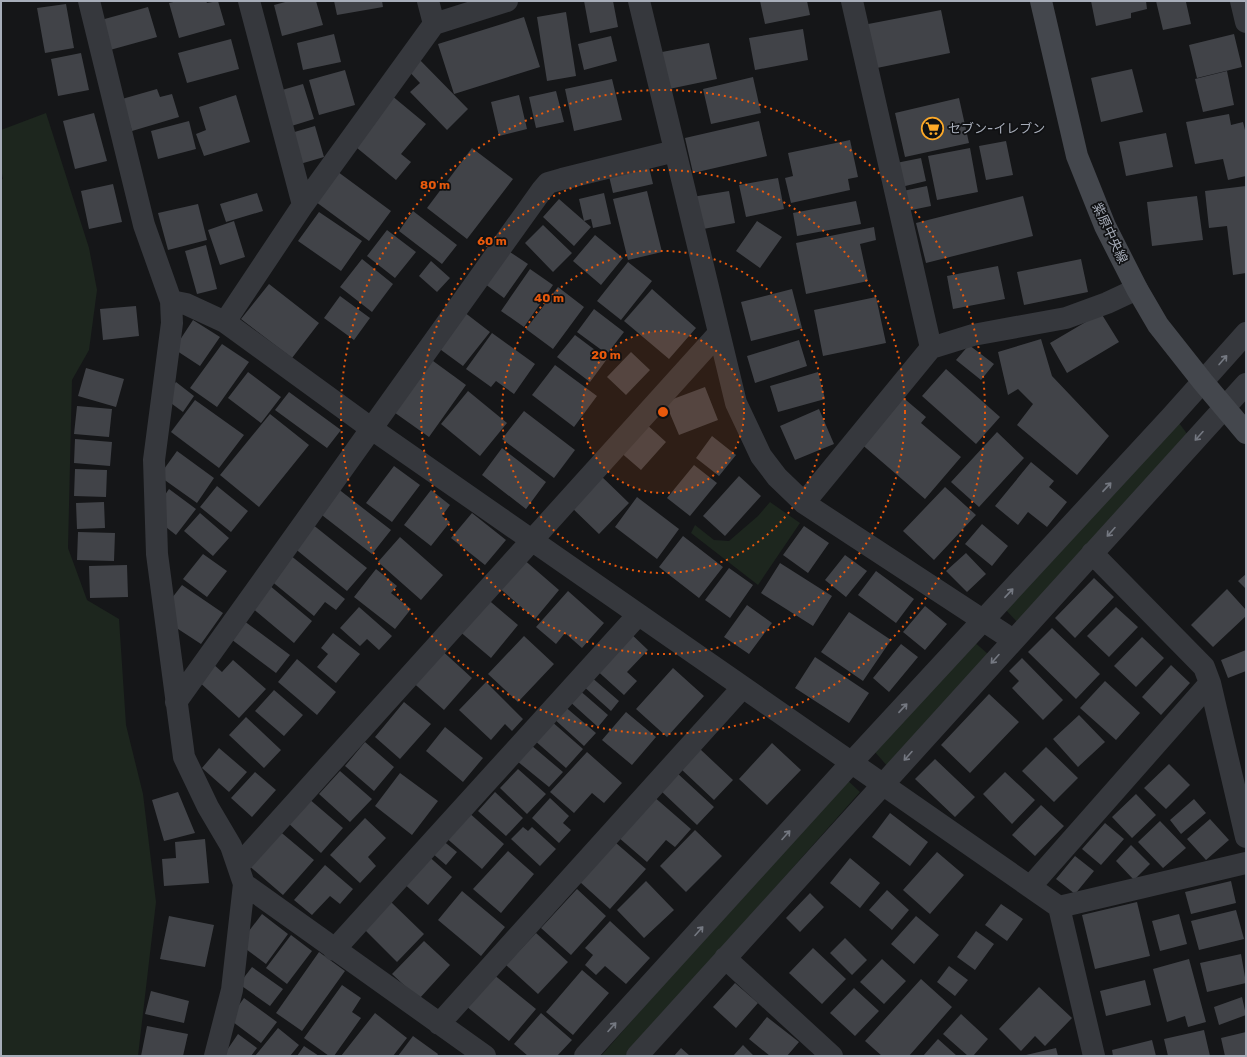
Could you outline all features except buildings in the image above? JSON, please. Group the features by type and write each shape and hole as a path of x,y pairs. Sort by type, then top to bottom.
{"street":[{"path":"89,1 144,225 171,301 172,323 154,460 157,554 184,757 208,807 231,846 242,874 232,990 215,1056"},
{"path":"249,1 303,205"},
{"path":"428,1 434,24"},
{"path":"225,322 303,205 434,24 507,1"},
{"path":"639,1 736,403 761,456 777,477 804,503 983,622 1013,640"},
{"path":"852,1 931,348"},
{"name":"紫原中央線","path":"1041,1 1077,156 1105,226 1137,289 1158,325 1246,433"},
{"path":"1241,1 1246,22"},
{"path":"176,702 548,183 675,151"},
{"path":"804,503 931,348 973,335 1066,318 1107,303 1137,289"},
{"path":"171,301 186,304 225,322 372,429 1059,907 1094,1056"},
{"path":"242,874 533,541 719,333"},
{"path":"585,1056 852,762 983,622 1203,382 1246,333"},
{"path":"637,1056 1246,384"},
{"path":"1092,553 1194,655 1204,667 1210,682 1246,837"},
{"path":"334,950 638,615"},
{"path":"1030,887 1210,682"},
{"path":"439,1024 742,687"},
{"path":"1059,907 1246,863"},
{"path":"242,874 334,950 485,1056"},
{"path":"725,958 825,1054"}],"shaded area":[{"path":"46,113 89,248 97,290 89,350 72,380 68,548 87,600 119,619 126,725 143,794 156,902 138,1056 1,1056 1,180 3,179 1,169 1,130"},
{"path":"1176,419 1188,435 1018,623 1005,609"},
{"path":"770,502 800,523 758,585 691,533 695,525 714,540 729,541 758,516"},
{"path":"972,640 988,654 889,768 875,752"},
{"path":"844,777 860,792 626,1056 601,1056"}],"place":[{"name":"セブン-イレブン","path":"932,128"}]}
